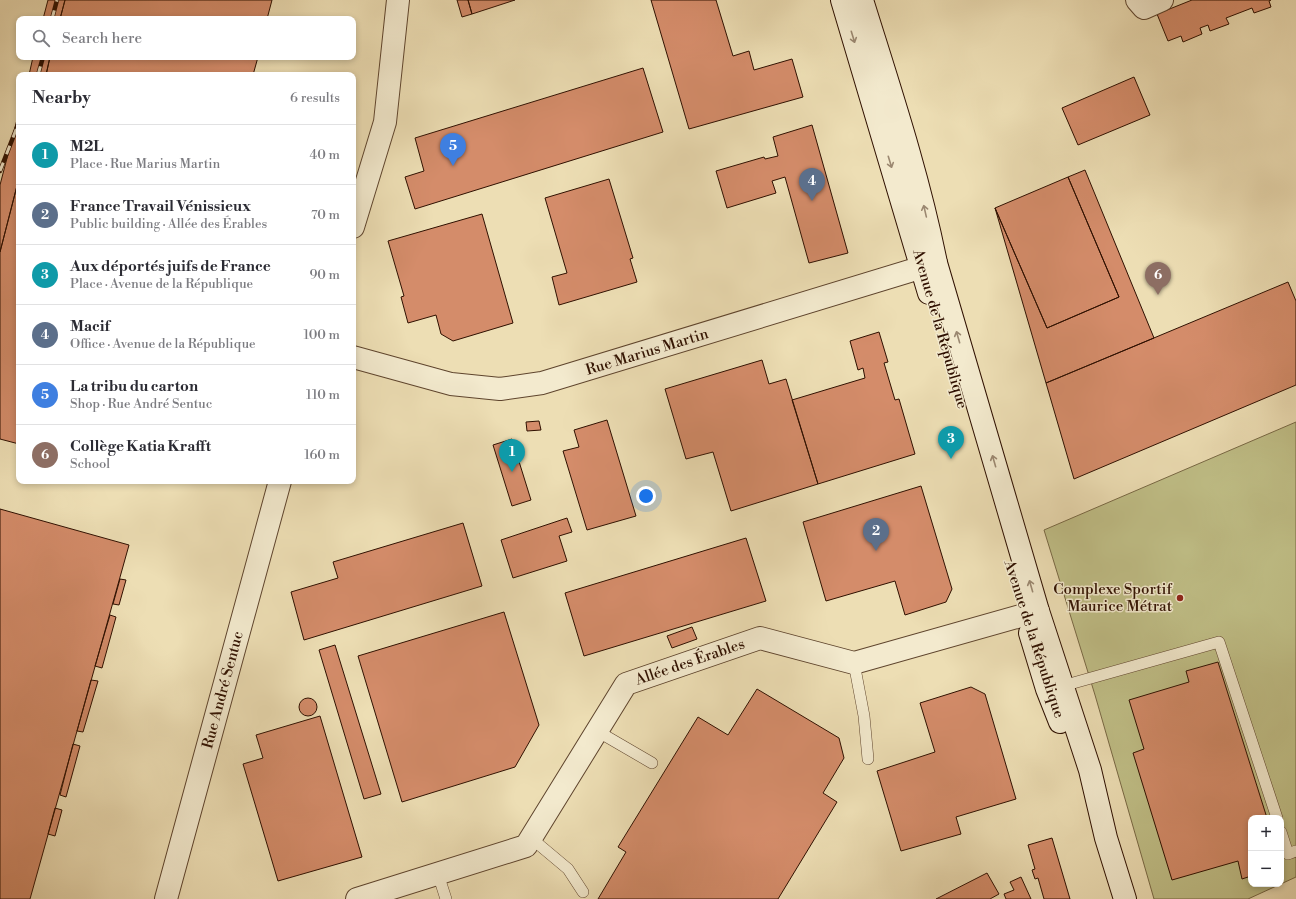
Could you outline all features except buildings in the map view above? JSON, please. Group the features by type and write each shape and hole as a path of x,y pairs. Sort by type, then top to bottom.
{"street":[{"path":"356,216 385,122 398,0"},
{"name":"Avenue de la République","path":"842,0 929,265 1031,613 1055,688 1090,770 1106,838 1125,899"},
{"name":"Avenue de la République","path":"862,0 910,154 925,208 929,265"},
{"path":"1138,0 1144,8 1162,0"},
{"name":"Rue Marius Martin","path":"356,358 451,384 500,389 535,384 591,369 929,265"},
{"name":"Rue André Sentuc","path":"166,899 279,484"},
{"path":"854,663 1031,613"},
{"name":"Allée des Érables","path":"358,899 526,846 626,684 760,638 854,663"}],"lane":[{"path":"1055,688 1219,642 1275,815"},
{"path":"854,663 864,716 868,759"},
{"path":"597,731 652,764"},
{"path":"531,838 568,869 583,892"},
{"path":"1284,841 1288,854 1296,851"},
{"path":"438,874 446,899"}],"shaded area":[{"name":"Complexe Sportif Maurice Métrat","path":"1296,422 1296,877 1284,883 1284,815 1248,815 1248,887 1274,887 1248,899 1154,899 1095,695 1044,530"}],"railway":[{"path":"53,16 57,0"},
{"path":"39,72 42,60"},
{"path":"0,171 16,130"}],"place":[{"name":"La tribu du carton","path":"453,166"},
{"name":"Macif","path":"812,201"},
{"name":"Collège Katia Krafft","path":"1158,295"},
{"name":"Aux déportés juifs de France","path":"951,459"},
{"name":"M2L","path":"512,472"},
{"name":"France Travail Vénissieux","path":"876,551"},
{"name":"Complexe Sportif Maurice Métrat","path":"1180,598"}]}
